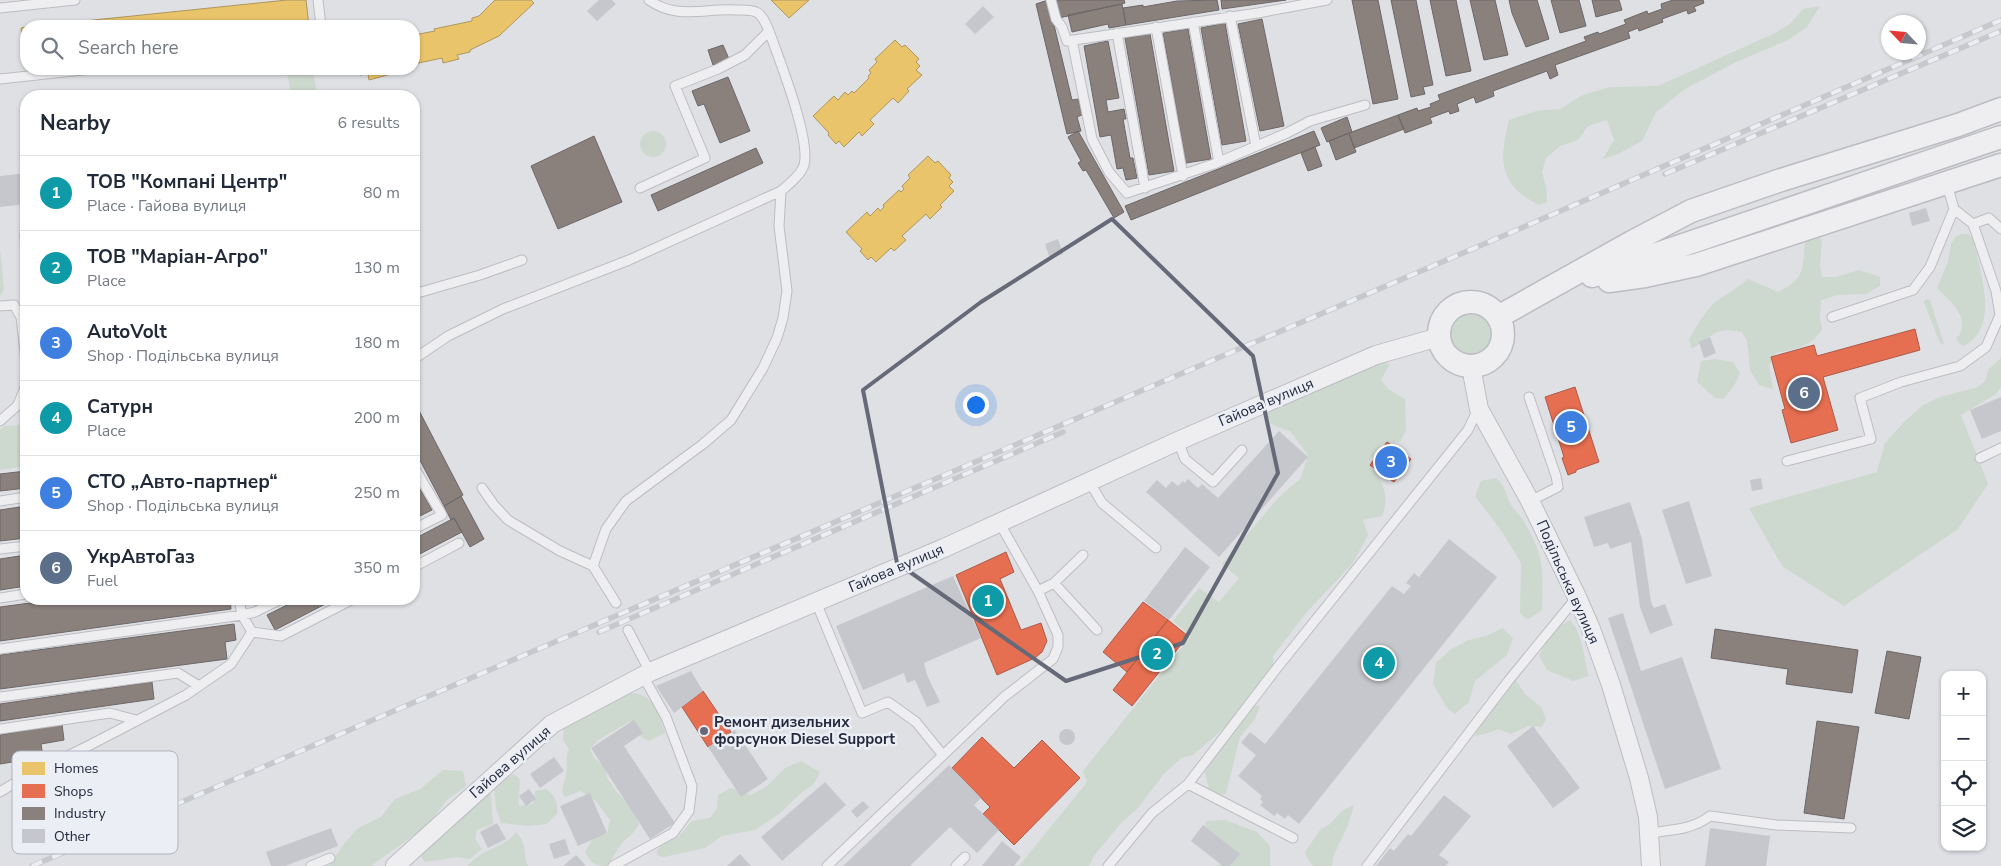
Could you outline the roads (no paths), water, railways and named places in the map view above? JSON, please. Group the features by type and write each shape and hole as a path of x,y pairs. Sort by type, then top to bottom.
{"street":[{"path":"1498,317 1691,211 1781,180 2001,110"},
{"path":"1551,289 1684,246 2001,138"},
{"path":"1551,289 1646,276 1696,265 2001,165"},
{"path":"1472,302 1482,304 1491,309 1498,317 1502,326 1501,346 1496,354 1480,365 1471,367 1452,361 1441,346 1439,337 1440,326 1444,316 1452,308 1472,302"},
{"name":"Гайова вулиця","path":"400,864 552,724 646,674 816,602 1376,355 1439,337"},
{"name":"Подільська вулиця","path":"1471,367 1479,409 1530,501 1577,597 1611,685 1639,778 1648,817 1651,866"}],"lane":[{"path":"0,8 76,0"},
{"path":"318,0 320,20"},
{"path":"420,354 448,336 504,309 629,260 781,191 803,167 806,149 799,120 770,31 763,18 756,12 730,10 680,13 662,8 649,0"},
{"path":"1052,0 1056,19 1068,41 1327,0"},
{"path":"1230,16 1256,146"},
{"path":"1194,22 1219,162"},
{"path":"1156,27 1183,176"},
{"path":"640,188 705,158 675,86 718,69 745,55 770,31"},
{"path":"1117,33 1145,188"},
{"path":"1072,40 1092,139 1110,172 1127,193 1183,176 1219,162 1310,121 1365,105"},
{"path":"0,79 37,75"},
{"path":"1787,461 1871,439 1860,398 1901,382 1960,366 1986,347 2000,316 1996,291 1973,224 1954,209 1947,183"},
{"path":"593,566 606,529 626,501 732,420 763,368 777,338 783,318 787,291 779,226 781,191"},
{"path":"1832,317 1913,290 1930,267 1954,209"},
{"path":"1973,224 1989,218 2001,228"},
{"path":"420,292 480,275 522,260"},
{"path":"0,306 14,305 20,315"},
{"path":"1529,397 1558,487 1530,501"},
{"path":"0,421 18,405 20,400"},
{"path":"1108,866 1152,812 1188,784 1271,675 1468,430 1479,409"},
{"path":"1178,441 1185,459 1213,482 1242,450"},
{"path":"1980,458 2001,448"},
{"path":"420,481 442,515 420,526"},
{"path":"1089,481 1102,503 1156,548"},
{"path":"482,488 508,520 560,551 593,566 616,603"},
{"path":"0,501 20,498"},
{"path":"827,866 942,754 1004,697 1053,659 1058,647 1058,635 1038,591 999,522"},
{"path":"420,564 460,543"},
{"path":"0,549 20,547"},
{"path":"1038,591 1054,583 1082,555"},
{"path":"1054,583 1097,630"},
{"path":"0,598 20,595"},
{"path":"1367,866 1509,680 1577,597"},
{"path":"816,602 862,713 888,702 916,722 942,754"},
{"path":"240,605 242,615 252,632"},
{"path":"0,649 242,615 255,612 269,605"},
{"path":"252,632 281,636 341,605"},
{"path":"613,866 673,833 689,811 692,786 666,716 628,630"},
{"path":"78,751 186,695 231,664 252,632"},
{"path":"0,697 178,673 199,686"},
{"path":"0,729 110,713 136,720"},
{"path":"1188,784 1293,838"},
{"path":"0,792 12,785"},
{"path":"1649,833 1700,824 1710,816 1776,825 1850,828"},
{"path":"311,866 330,858"},
{"path":"956,866 965,858"}],"railway":[{"path":"178,803 1505,235 2001,20"},
{"path":"1665,174 2001,31"},
{"path":"599,632 1063,432"},
{"path":"32,866 60,854"}],"place":[{"name":"УкрАвтоГаз","path":"1804,393"},
{"name":"СТО „Авто-партнер“","path":"1571,427"},
{"name":"AutoVolt","path":"1391,462"},
{"name":"ТОВ \"Компані Центр\"","path":"988,601"},
{"name":"ТОВ \"Маріан-Агро\"","path":"1157,654"},
{"name":"Сатурн","path":"1379,663"},
{"name":"Ремонт дизельних форсунок Diesel Support","path":"704,731"}]}
